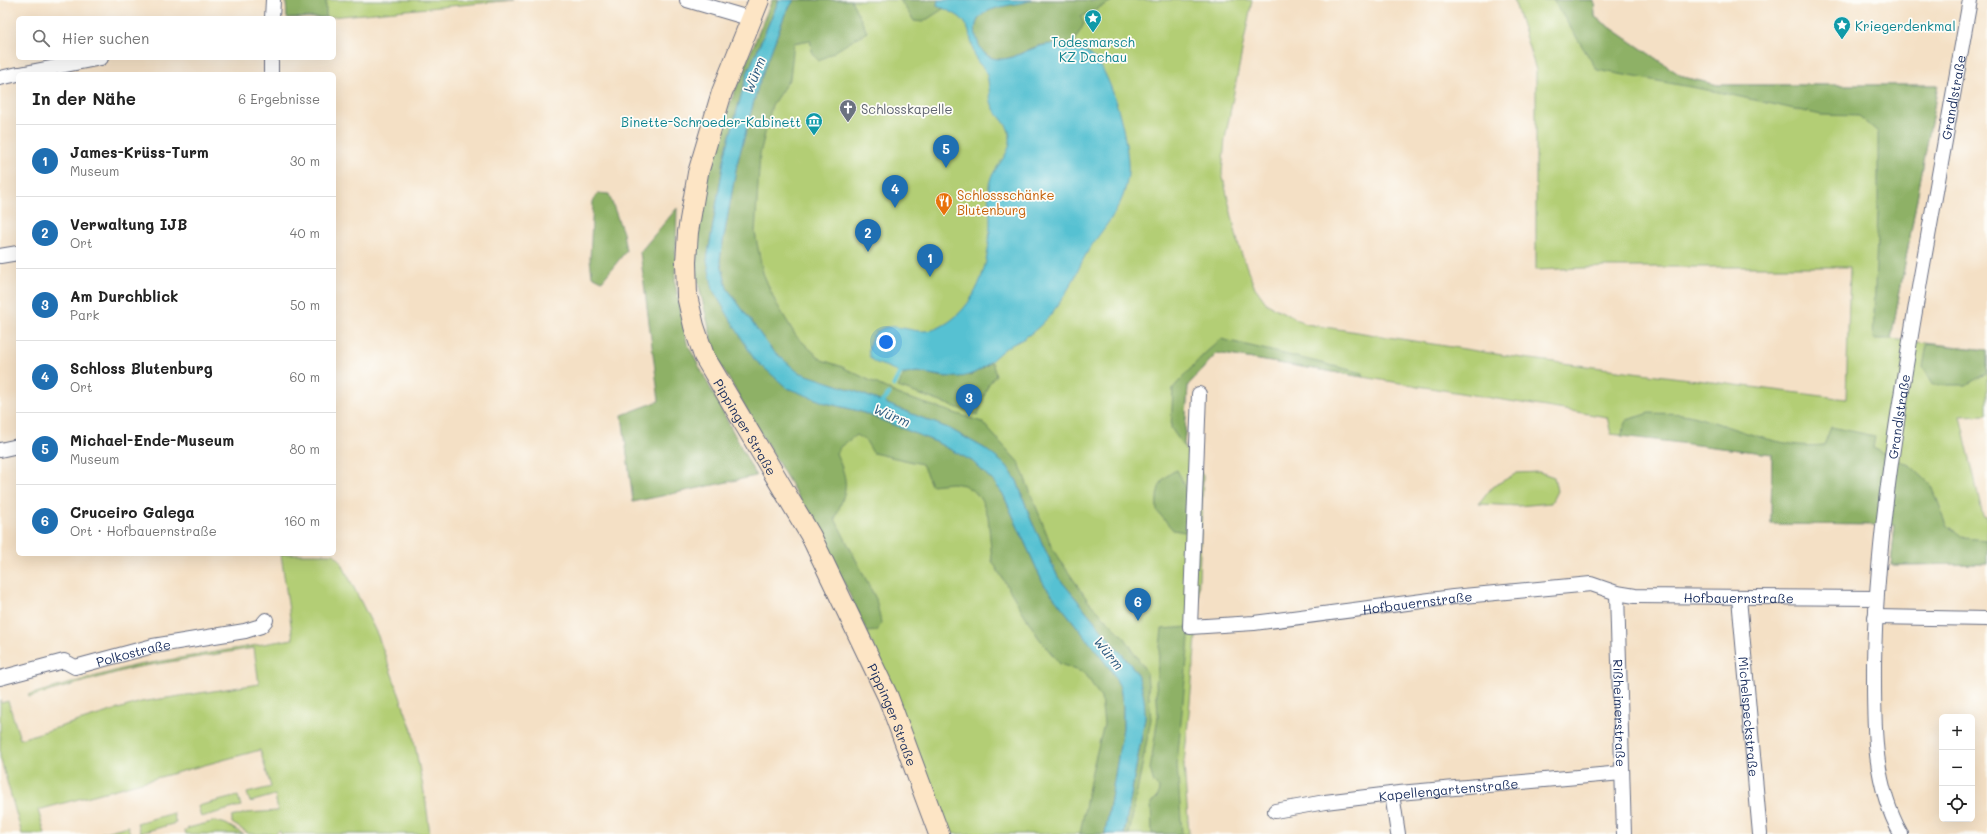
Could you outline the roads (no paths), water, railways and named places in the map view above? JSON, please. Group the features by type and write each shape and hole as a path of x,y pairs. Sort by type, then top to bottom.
{"main road":[{"name":"Pippinger Straße","path":"759,0 722,92 698,173 688,232 686,262 687,296 694,326 704,356 718,384 817,550 888,697 939,834"}],"street":[{"path":"272,16 273,0"},
{"path":"688,0 752,19"},
{"name":"Grandlstraße","path":"1901,834 1888,808 1879,768 1874,733 1876,598 1900,402 1970,0"},
{"path":"29,72 91,60"},
{"path":"271,60 271,72"},
{"path":"0,78 16,75"},
{"path":"0,256 16,253"},
{"name":"Hofbauernstraße","path":"1199,394 1190,627 1254,623 1453,597 1591,584 1635,596 1876,598"},
{"path":"0,450 16,446"},
{"name":"Rißheimerstraße","path":"1618,592 1624,834"},
{"name":"Michelspeckstraße","path":"1739,598 1760,834"},
{"path":"1875,617 1987,619"},
{"name":"Polkostraße","path":"0,678 64,662 75,667 153,646 245,631 261,626 266,620"},
{"name":"Kapellengartenstraße","path":"1275,811 1324,802 1392,794 1529,780 1622,773"},
{"path":"1392,794 1398,834"}],"water":[{"name":"Würm","path":"779,0 794,0 785,14 758,86 737,164 720,259 727,288 771,349 798,372 852,390 950,429 984,448 1007,466 1017,481 1031,520 1058,577 1135,670 1142,687 1145,717 1124,834 1105,834 1123,728 1123,706 1120,687 1111,670 1043,583 1003,494 994,482 972,461 936,442 859,411 826,403 787,388 754,359 713,290 707,260 725,154 747,74"},
{"path":"938,0 1032,0 1002,7 983,14 977,21 975,30 981,49 988,56 995,59 1009,58 1033,48 1052,44 1071,46 1090,54 1103,70 1115,98 1124,131 1128,162 1127,182 1120,204 1112,218 1088,251 1070,286 1047,319 1032,333 1007,347 980,370 969,375 958,377 946,377 918,372 901,374 874,362 869,356 869,344 872,337 876,332 883,328 895,327 928,331 945,325 965,307 978,285 986,259 990,233 988,198 989,185 994,172 1008,150 1010,143 1008,128 993,107 986,72 976,59 966,25 958,16 937,5"}],"waterway":[{"path":"894,385 900,373"},
{"name":"Würm","path":"878,407 889,394"}],"place":[{"name":"Todesmarsch KZ Dachau","path":"1093,33"},
{"name":"Kriegerdenkmal","path":"1842,40"},
{"name":"Schlosskapelle","path":"848,123"},
{"name":"Binette-Schroeder-Kabinett","path":"814,136"},
{"name":"Michael-Ende-Museum","path":"946,168"},
{"name":"Schloss Blutenburg","path":"895,208"},
{"name":"Schlossschänke Blutenburg","path":"944,216"},
{"name":"Verwaltung IJB","path":"868,252"},
{"name":"James-Krüss-Turm","path":"930,277"},
{"name":"Am Durchblick","path":"969,417"},
{"name":"Cruceiro Galega","path":"1138,621"}]}
